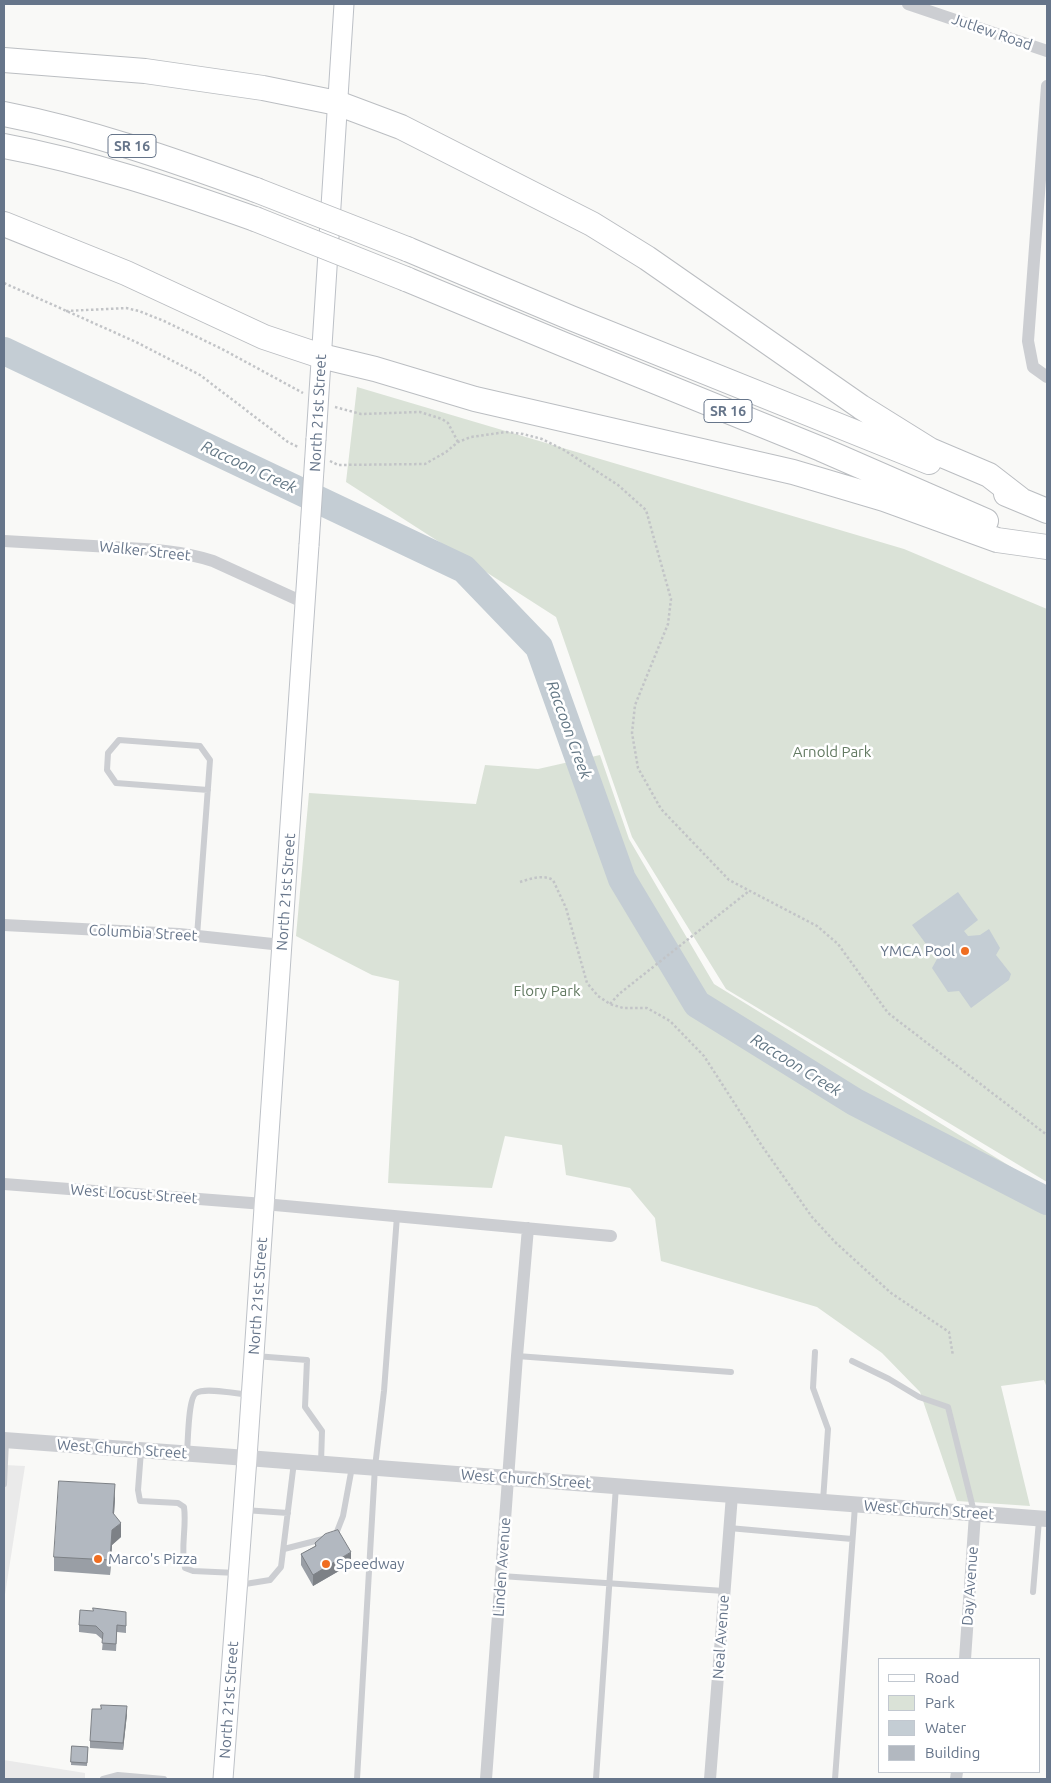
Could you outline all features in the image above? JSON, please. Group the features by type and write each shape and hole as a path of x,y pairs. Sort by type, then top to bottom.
{"highway":[{"path":"4,60 145,71 263,88 338,104 401,128 592,224 646,258 861,406 930,450 989,475 1020,499"},
{"name":"SR 16","path":"4,114 91,134 134,147 256,190 407,249 571,318 1047,511"},
{"name":"SR 16","path":"4,146 92,166 160,186 255,219 821,449 1047,547"},
{"path":"4,224 126,273 264,337 321,356 375,369 475,399 793,472 884,499 997,540 1047,547"}],"main road":[{"name":"North 21st Street","path":"223,1779 306,603 311,444 319,403 344,4"}],"street":[{"name":"Jutlew Road","path":"908,4 1047,51"},
{"path":"1047,86 1028,341 1033,367 1047,378"},
{"name":"Walker Street","path":"4,541 154,550 198,556 306,603"},
{"name":"Columbia Street","path":"4,925 197,936 282,945"},
{"name":"West Locust Street","path":"4,1184 264,1204 611,1236"},
{"name":"Linden Avenue","path":"486,1779 528,1228"},
{"name":"West Church Street","path":"5,1441 375,1467 1043,1519"},
{"name":"Neal Avenue","path":"710,1779 732,1495"},
{"name":"Day Avenue","path":"965,1658 975,1514"}],"lane":[{"path":"197,936 208,790 210,760 200,746 119,740 108,753 107,770 116,783 208,790"},
{"path":"357,1779 375,1467 384,1391 397,1216"},
{"path":"815,1352 813,1388 828,1428 823,1502"},
{"path":"254,1356 307,1360 305,1407 322,1431 321,1463"},
{"path":"517,1356 732,1372"},
{"path":"852,1361 889,1379 919,1397 948,1406 975,1514"},
{"path":"187,1454 191,1402 196,1392 206,1391 251,1395"},
{"path":"4,1484 5,1441"},
{"path":"142,1450 138,1490 140,1501 178,1503 184,1507 186,1518 183,1560 185,1568 238,1579 270,1580 281,1567 294,1461"},
{"path":"284,1549 319,1541 336,1534 344,1516 352,1466"},
{"path":"596,1779 616,1486"},
{"path":"835,1779 855,1504"},
{"path":"243,1510 288,1513"},
{"path":"1033,1592 1043,1519"},
{"path":"729,1528 852,1538"},
{"path":"501,1576 724,1591"},
{"path":"103,1779 118,1776 164,1779"}],"path":[{"path":"4,283 136,342 200,375 288,442 311,444"},
{"path":"64,311 126,308 140,311 222,349 294,387 319,403 360,414 420,412 442,419 448,423 458,442"},
{"path":"330,461 338,465 426,464 458,442 480,435 506,432 542,439 564,450 618,485 646,510 670,599 668,624 635,705 632,732 638,768 661,809 728,880 817,926 838,944 888,1013 1047,1135"},
{"path":"520,882 540,877 554,880 566,908 587,983 598,996 610,1004 623,1008 648,1008 670,1021 704,1056 762,1146 812,1217 835,1242 891,1293 949,1332 954,1356"},
{"path":"610,1004 619,994 749,891"}],"shaded area":[{"path":"4,1465 25,1466 4,1601"},
{"path":"4,1760 85,1773 85,1779 4,1779"}],"green space":[{"name":"Arnold Park","path":"357,387 904,549 1047,609 1047,1182 726,989 632,837 556,617 346,482"},
{"name":"Flory Park","path":"600,755 629,839 714,984 1047,1189 1047,1388 1044,1380 1001,1386 1030,1506 957,1501 920,1392 882,1353 817,1307 661,1261 655,1218 630,1188 566,1175 562,1145 505,1136 492,1188 388,1183 399,981 372,975 296,936 309,793 476,804 485,765 538,769"}],"water":[{"name":"YMCA Pool","path":"958,892 978,920 964,931 968,936 980,935 989,929 1000,948 996,955 1011,974 1009,980 971,1008 959,991 948,992 932,968 937,959 912,925"}],"building":[{"path":"59,1481 115,1484 113,1513 121,1523 112,1530 110,1560 54,1557"},
{"path":"338,1530 351,1552 313,1575 301,1554 316,1546 315,1543 325,1534"},
{"path":"93,1608 126,1612 126,1626 117,1625 116,1644 102,1643 103,1633 96,1626 79,1625 80,1610 93,1611"},
{"path":"101,1705 127,1706 123,1743 90,1741 92,1709 101,1709"},
{"path":"72,1746 88,1747 87,1763 71,1762"}],"waterway":[{"name":"Raccoon Creek","path":"4,351 464,569 539,647 622,879 697,1004 855,1102 1047,1201"}],"place":[{"name":"YMCA Pool","path":"965,951"},
{"name":"Marco's Pizza","path":"98,1559"},
{"name":"Speedway","path":"326,1564"}]}
